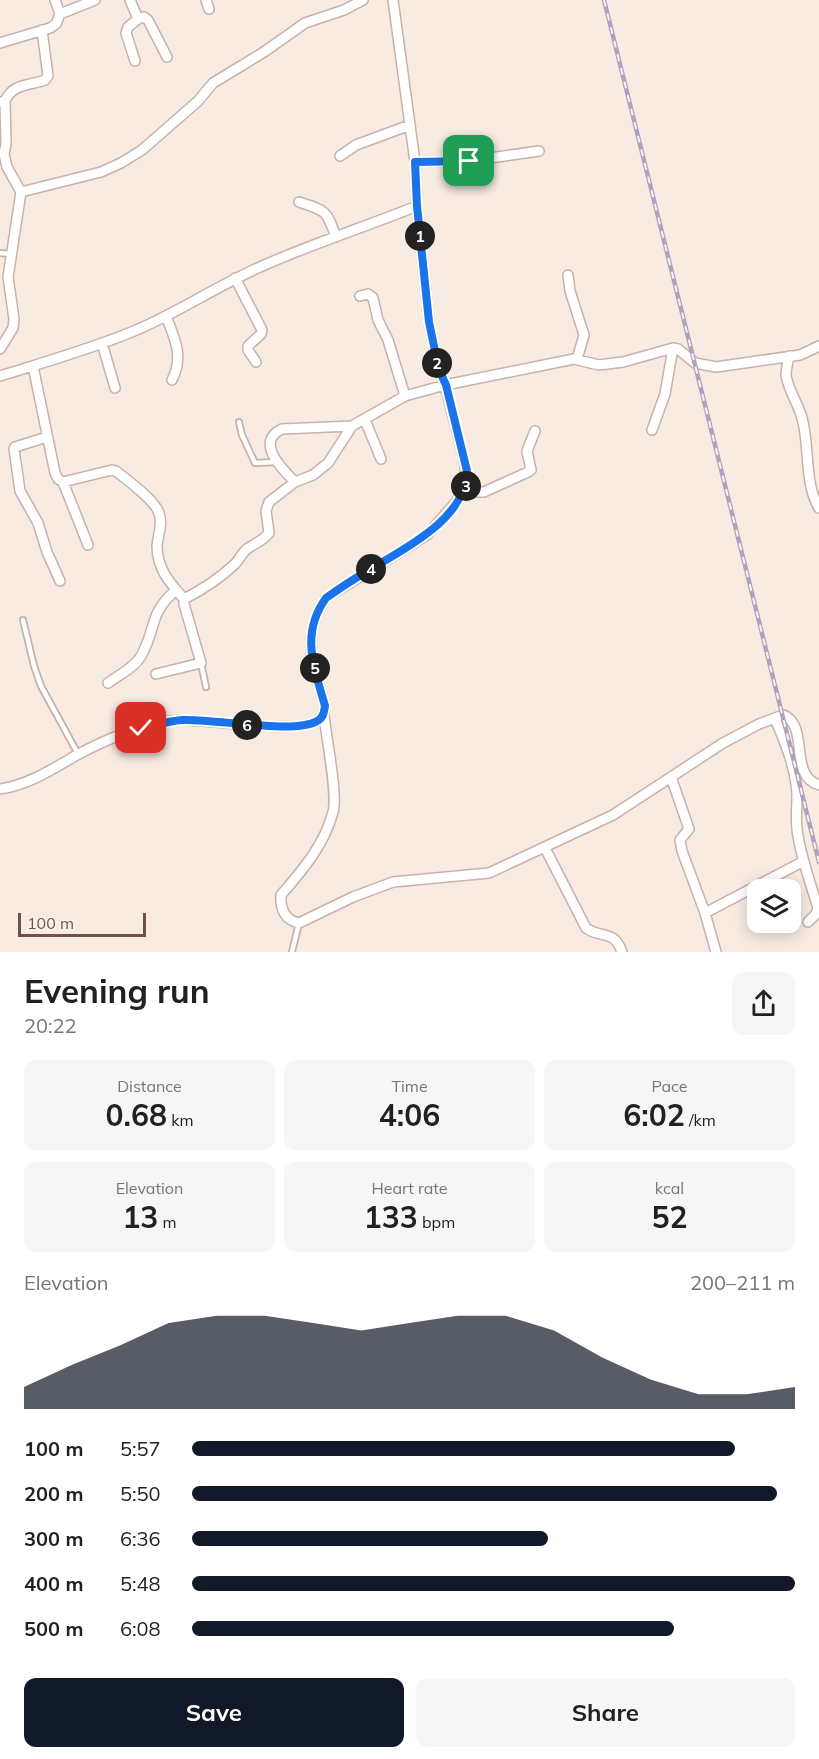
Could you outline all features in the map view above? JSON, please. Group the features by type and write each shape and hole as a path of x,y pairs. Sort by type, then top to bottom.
{"street":[{"path":"0,43 56,24 60,14 55,0"},
{"path":"60,14 95,0"},
{"path":"130,0 138,19"},
{"path":"21,192 101,172 122,163 142,150 198,101 213,83 264,52 304,23 344,10 363,0"},
{"path":"393,0 415,162 417,206 429,322 439,370 446,385 467,471 466,485 457,501 427,535 326,598 316,611 311,646 325,706 333,811 318,848 282,895 282,912 291,921 299,923 353,897 393,882 489,873 613,815 723,743 759,724 783,715 792,720 807,778 819,785"},
{"path":"135,61 126,33 128,27 144,17 148,20 167,57"},
{"path":"0,349 13,328 14,319 8,277 21,192 11,176 4,154 6,144 3,101 9,92 19,86 38,83 48,76 42,30"},
{"path":"340,156 356,145 410,125"},
{"path":"415,162 469,161 539,151"},
{"path":"299,202 321,209 326,213 336,237"},
{"path":"0,376 102,343 166,316 236,278 304,248 417,206"},
{"path":"568,275 572,298 584,335 577,359"},
{"path":"236,278 262,330 261,334 248,346 256,362"},
{"path":"360,296 368,294 373,298 378,320 388,340 405,396"},
{"path":"166,316 178,346 177,370 172,380"},
{"path":"102,343 115,388"},
{"path":"295,482 276,462 271,452 272,439 278,431 352,426 405,396 446,385 577,359 599,365 623,362 673,348 678,349 695,363 716,367 800,355 819,346"},
{"path":"652,430 665,394 673,348"},
{"path":"789,356 786,372 788,386 802,416 807,438 812,494 819,508"},
{"path":"33,366 55,473 63,482 88,544"},
{"path":"365,420 381,459"},
{"path":"184,598 217,581 244,552 263,541 269,533 266,511 269,502 295,482 313,475 328,463 352,426"},
{"path":"466,485 477,492 484,492 531,470 527,451 535,431"},
{"path":"47,437 14,449 20,491 38,523 47,552 60,581"},
{"path":"63,482 116,471 159,511 161,519 159,562 164,575 184,598 201,663 156,674"},
{"path":"108,683 135,664 141,656 158,609 176,590"},
{"path":"0,789 14,787 38,778 78,754 141,728 182,720 258,726 305,726 324,715"},
{"path":"775,719 793,772 797,794 795,819 818,908 816,914 808,921"},
{"path":"671,777 689,829 680,840 682,850 705,913 716,952"},
{"path":"545,848 586,928 611,936 618,942 622,952"},
{"path":"705,913 804,861"}],"lane":[{"path":"0,253 11,254"},
{"path":"239,422 242,435 255,463 276,462"},
{"path":"23,620 41,686 78,754"},
{"path":"201,663 206,687"},
{"path":"292,952 299,923"}],"railway":[{"path":"604,0 819,862"}],"route":[{"path":"141,728 182,720 258,726 305,726 317,721 324,715 325,706 313,663 311,646 316,611 326,598 427,535 457,501 467,484 467,471 446,385 439,370 429,322 417,206 415,162 469,161"}]}
